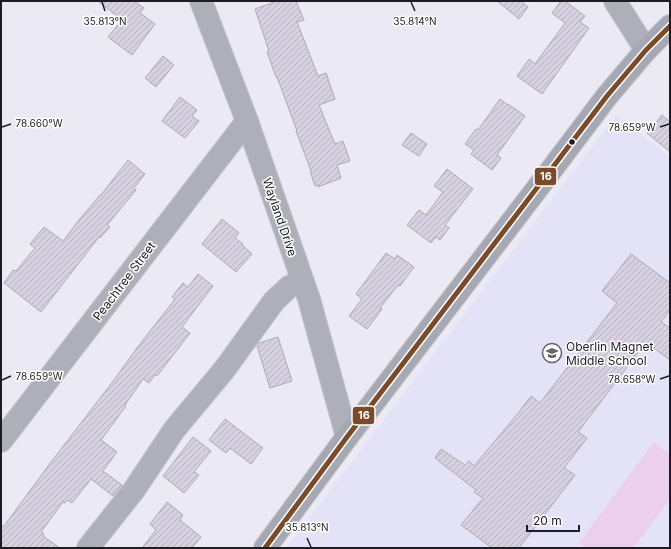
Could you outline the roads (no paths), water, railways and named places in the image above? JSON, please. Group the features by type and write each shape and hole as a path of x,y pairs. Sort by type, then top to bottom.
{"main road":[{"path":"265,548 347,437 607,96 646,50 670,26"}],"street":[{"name":"Wayland Drive","path":"201,1 246,121 309,299 347,437"},
{"path":"615,1 646,50"},
{"name":"Peachtree Street","path":"1,442 246,121"},
{"path":"88,548 134,490 174,430 224,370 274,301 289,287 302,281"}],"place":[{"name":"Oberlin Magnet Middle School","path":"552,353"}]}
